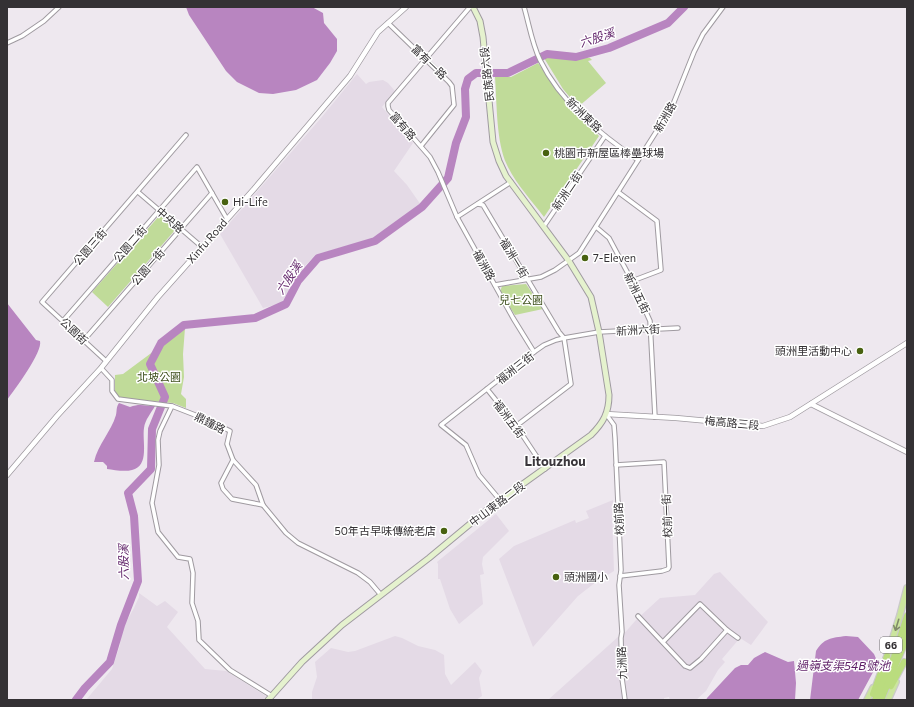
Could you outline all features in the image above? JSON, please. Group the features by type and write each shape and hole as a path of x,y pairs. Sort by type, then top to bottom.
{"highway":[{"name":"66","path":"874,700 894,657 907,616"},
{"name":"66","path":"882,700 907,632"},
{"path":"871,700 887,656"},
{"path":"882,700 906,659"}],"main road":[{"name":"民族路六段","path":"472,7 480,21 493,142"},
{"name":"中山東路二段","path":"270,698 317,648 342,625 500,500 591,435 602,424 609,404 609,395 599,332 591,297 569,261 511,182 499,161 493,142"},
{"name":"66","path":"867,700 887,656 907,588"},
{"name":"66","path":"888,700 906,659"}],"street":[{"path":"7,43 22,36 44,21 59,7"},
{"name":"Xinfu Road","path":"7,475 57,416 101,368 158,297 254,189 350,76 378,32 406,7"},
{"name":"富有路","path":"457,217 438,172 421,146 389,110 388,103 472,7"},
{"name":"新洲東路","path":"524,7 540,60 555,84 572,106 605,136 638,160"},
{"name":"新洲路","path":"569,261 579,253 672,107 694,52 703,34 723,7"},
{"name":"富有一路","path":"388,23 427,59 452,86 454,104 421,146"},
{"name":"公園三街","path":"42,302 186,135"},
{"name":"新洲二街","path":"544,226 605,136"},
{"name":"公園二街","path":"63,320 197,167 212,194"},
{"path":"457,217 511,182"},
{"name":"中央路","path":"138,192 202,247"},
{"path":"618,192 657,221 661,270 632,281"},
{"path":"212,194 226,219"},
{"name":"公園一街","path":"84,340 212,194"},
{"name":"福洲一街","path":"478,204 483,205 527,280 564,338 571,384 516,426"},
{"name":"福洲路","path":"457,217 495,285 535,279 548,274 569,261"},
{"name":"新洲五街","path":"596,227 609,238 648,315 655,417"},
{"path":"495,285 534,352"},
{"name":"公園街","path":"42,302 106,361"},
{"name":"新洲六街","path":"599,332 678,328"},
{"name":"福洲三街","path":"500,500 479,475 466,445 441,425 534,352 544,346 556,340 599,332"},
{"name":"梅高路三段","path":"606,414 763,426 790,417 907,343"},
{"name":"鼎鐘路","path":"101,368 112,380 112,391 118,399 172,406 208,420 230,431 227,444 233,460"},
{"name":"福洲五街","path":"487,389 516,426 545,469"},
{"path":"811,404 907,452"},
{"path":"172,406 160,431 158,440 159,465 152,503 158,532 178,557 190,559 193,573 192,603 198,622 199,640 230,670 270,698"},
{"name":"校前路","path":"606,414 614,425 621,570 620,606 622,626"},
{"path":"263,505 232,499 223,489 222,483 233,460 256,485 263,505 286,533 298,543 358,573 370,582 381,595"},
{"name":"校前一街","path":"616,465 664,462 669,567 668,569 662,571 620,576"},
{"path":"663,642 700,604 727,630 738,638"},
{"path":"638,616 685,666 690,668 701,659 727,630"},
{"name":"九洲路","path":"622,626 620,638 622,678 625,700"}],"shaded area":[{"path":"357,74 366,84 369,82 383,80 395,91 382,107 413,143 394,171 407,185 421,205 376,239 315,255 294,278 287,297 279,304 263,308 220,234 321,118"},
{"name":"頭洲國小","path":"613,500 614,571 596,582 578,596 533,647 499,559 514,546 575,520 576,523 589,518 586,511"},
{"path":"496,514 509,531 483,557 482,564 484,574 480,575 483,604 459,624 450,609 440,579 438,579 437,562"},
{"path":"720,572 768,622 751,645 740,638 722,659 725,662 718,670 706,691 696,700 670,700 669,697 664,698 664,700 627,700 622,636 636,620 660,598 695,595 714,574"},
{"path":"139,593 157,606 165,601 178,612 167,627 205,669 226,671 266,696 263,700 86,700 112,669 120,645 121,631 134,608 139,597"},
{"path":"395,636 418,646 435,650 444,655 445,674 451,685 475,662 482,671 479,678 482,696 476,700 312,700 312,692 317,677 315,662 331,648 348,652 355,651"},
{"path":"618,637 623,700 548,700"}],"green space":[{"path":"552,55 590,58 592,60 588,61 606,83 578,107 563,89 544,58"},
{"path":"538,63 567,103 599,136 544,217 515,179 503,156 499,134 495,77 511,77"},
{"path":"160,215 176,229 108,307 92,292"},
{"name":"兒七公園","path":"526,284 543,309 515,315 500,292 502,286"},
{"name":"北坡公園","path":"185,328 183,354 184,377 181,394 186,399 186,408 173,403 120,398 115,391 115,375 123,374"}],"water":[{"path":"186,7 312,7 323,13 324,23 337,39 337,51 317,80 296,90 273,94 259,93 237,82 226,71 189,15"},
{"path":"7,303 36,340 40,341 40,346 33,362 7,400"},
{"path":"119,403 130,407 140,405 155,406 145,425 144,452 141,464 138,468 129,471 107,469 107,466 103,462 94,462 98,449 114,421"},
{"name":"過嶺支渠54B號池","path":"846,636 858,637 874,654 878,663 858,700 810,700 816,651 822,643 828,639"},
{"path":"765,652 788,662 794,661 796,683 795,700 706,700 735,668 741,665 748,665 754,658"}],"waterway":[{"name":"六股溪","path":"76,700 85,688 110,662 121,625 138,581 134,516 128,493 151,469 152,429 165,397 150,364 161,343 184,325 255,318 286,304 298,281 318,258 375,241 422,207 448,178 456,143 466,117 465,89 468,79 476,73 508,73 547,54 576,57 609,48 668,23 684,7"}],"place":[{"name":"桃園市新屋區棒壘球場","path":"546,153"},
{"name":"Hi-Life","path":"225,202"},
{"name":"7-Eleven","path":"585,258"},
{"name":"頭洲里活動中心","path":"860,351"},
{"name":"50年古早味傳統老店","path":"444,531"},
{"name":"頭洲國小","path":"556,577"}],"district":[{"name":"Litouzhou","path":"555,461"}]}
